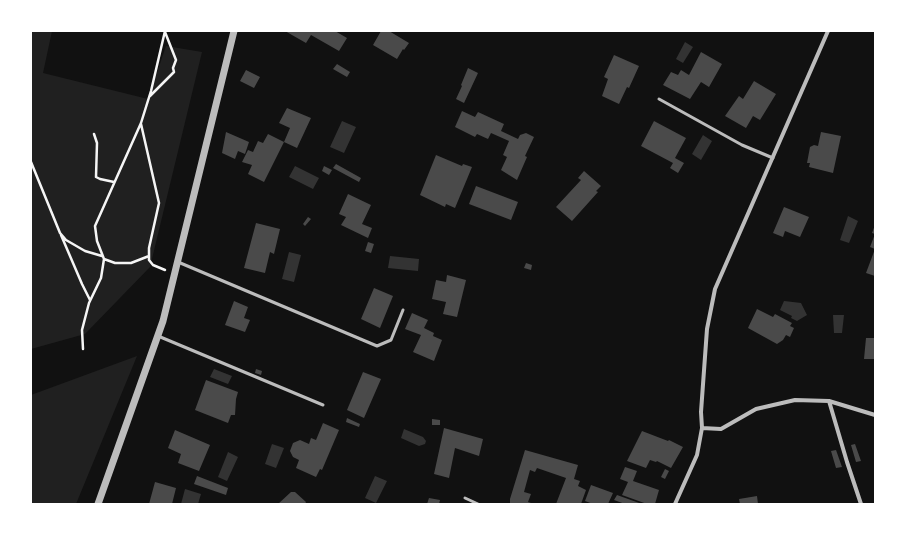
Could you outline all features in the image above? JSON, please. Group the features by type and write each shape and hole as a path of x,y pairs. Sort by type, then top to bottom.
{"street":[{"path":"98,504 163,321 234,31"},
{"path":"675,504 698,455 702,428 701,412 707,329 716,289 828,31"},
{"path":"702,428 721,429 756,409 795,400 829,401 875,415"},
{"path":"829,401 846,462 861,504"}],"lane":[{"path":"659,99 742,145 773,158"},
{"path":"178,262 377,346 391,340 403,310"},
{"path":"158,336 322,405"},
{"path":"465,498 478,504"}],"path":[{"path":"149,97 174,72 173,68 176,60 165,31"},
{"path":"83,349 82,330 90,300 100,278 103,258 97,241 96,226 141,123 165,31"},
{"path":"141,123 159,203 149,248 149,260 153,265 175,275"},
{"path":"94,134 97,143 96,177 114,182"},
{"path":"31,162 60,233 90,300"},
{"path":"60,233 66,240 85,251 115,263 131,263 149,256"}],"shaded area":[{"path":"31,31 52,31 43,73 148,99 166,46 202,52 150,267 85,334 31,349"},
{"path":"685,42 693,47 683,63 676,59"},
{"path":"342,121 356,127 344,153 330,147"},
{"path":"703,135 712,141 701,160 692,154"},
{"path":"295,166 319,178 313,189 289,177"},
{"path":"848,216 858,221 849,243 840,240"},
{"path":"289,252 301,255 294,282 282,279"},
{"path":"390,256 419,259 418,271 388,268"},
{"path":"784,301 801,303 807,315 797,321 791,318 792,316 780,310"},
{"path":"833,315 844,315 842,333 834,333"},
{"path":"137,356 76,504 31,504 31,395"},
{"path":"214,369 232,376 228,384 210,377"},
{"path":"404,429 423,437 426,441 425,444 419,446 401,438"},
{"path":"272,444 284,448 276,468 265,464"},
{"path":"228,452 238,457 227,481 218,477"},
{"path":"375,476 387,481 376,503 365,498"},
{"path":"185,489 201,494 198,504 181,504"}],"building":[{"path":"285,31 335,31 347,38 339,51 311,35 306,43"},
{"path":"381,31 389,31 409,43 397,59 373,45"},
{"path":"701,52 722,64 709,87 701,82 690,99 663,85 671,72 678,75 681,70 689,75"},
{"path":"614,55 639,66 629,88 627,87 619,104 602,96 608,79 604,77"},
{"path":"337,64 350,72 347,77 333,69"},
{"path":"468,68 478,73 464,103 456,99"},
{"path":"246,70 260,77 254,88 240,81"},
{"path":"754,81 776,94 760,120 753,116 746,128 725,116 739,96 743,99"},
{"path":"287,108 311,118 297,148 284,142 290,128 279,123"},
{"path":"462,111 475,117 478,112 504,124 501,131 518,139 520,135 526,133 534,137 525,156 527,157 517,180 501,170 507,157 503,155 509,141 491,133 488,139 477,134 475,137 455,127"},
{"path":"654,121 686,138 675,158 684,163 678,173 670,168 673,163 641,146"},
{"path":"226,132 249,142 245,154 238,151 235,159 222,153"},
{"path":"821,132 841,136 833,173 809,167 810,163 807,163 810,147 814,145 818,146"},
{"path":"268,134 284,142 264,182 248,174 252,165 242,162 248,150 253,152 258,141 263,143"},
{"path":"436,155 462,166 463,164 472,167 455,208 446,204 445,207 420,195"},
{"path":"336,164 361,178 359,182 333,168"},
{"path":"324,166 332,170 329,175 322,171"},
{"path":"584,171 601,186 596,191 598,192 572,221 556,207 581,180 578,178"},
{"path":"476,186 518,202 511,220 469,204"},
{"path":"348,194 371,205 362,224 372,228 368,238 341,225 346,217 339,214"},
{"path":"784,207 809,217 800,237 785,231 783,237 773,233"},
{"path":"308,217 311,219 305,226 303,224"},
{"path":"256,223 280,229 274,254 270,252 265,273 244,268"},
{"path":"875,225 875,234 872,233"},
{"path":"875,234 875,249 870,247"},
{"path":"368,242 374,244 371,253 365,251"},
{"path":"875,249 875,276 866,273"},
{"path":"526,263 532,265 531,270 524,268"},
{"path":"447,275 466,280 457,317 443,314 446,302 432,299 436,280 446,282"},
{"path":"374,288 393,296 380,328 361,319"},
{"path":"234,301 248,307 244,318 250,320 245,332 225,325"},
{"path":"757,309 773,317 775,314 792,323 790,326 794,328 790,337 786,335 783,340 777,344 748,328"},
{"path":"412,313 428,320 424,328 434,333 433,336 442,340 434,361 413,352 421,335 405,329"},
{"path":"866,338 875,338 875,359 864,359"},
{"path":"256,369 262,371 261,375 255,373"},
{"path":"363,372 381,379 364,418 347,410"},
{"path":"206,380 238,392 235,415 231,415 228,423 195,410"},
{"path":"347,418 360,424 359,427 346,422"},
{"path":"432,419 440,420 440,425 432,425"},
{"path":"323,423 339,430 322,470 320,469 316,477 296,468 299,460 293,457 290,451 293,443 300,440 309,444 311,438 316,440"},
{"path":"444,428 483,439 479,456 455,448 449,478 434,474"},
{"path":"175,430 210,445 199,471 178,463 181,454 168,448"},
{"path":"642,431 668,441 669,440 683,447 671,468 657,461 650,460 646,468 627,461"},
{"path":"855,444 861,461 856,462 851,445"},
{"path":"525,450 578,465 574,479 580,481 578,486 586,490 581,504 556,504 566,478 537,468 535,472 530,470 524,492 531,494 528,502 534,504 510,504 510,499"},
{"path":"836,450 842,467 836,468 831,451"},
{"path":"625,467 637,471 633,481 659,490 655,504 647,504 622,495 628,482 620,479"},
{"path":"665,469 669,471 665,479 661,477"},
{"path":"197,476 228,488 226,495 194,484"},
{"path":"155,482 176,488 172,504 149,504"},
{"path":"591,485 613,493 608,504 593,504 585,501"},
{"path":"291,492 295,492 306,502 305,504 278,504"},
{"path":"617,495 642,504 625,504 614,500"},
{"path":"757,496 758,504 740,504 739,499"},
{"path":"429,498 440,500 439,504 427,504"}]}
